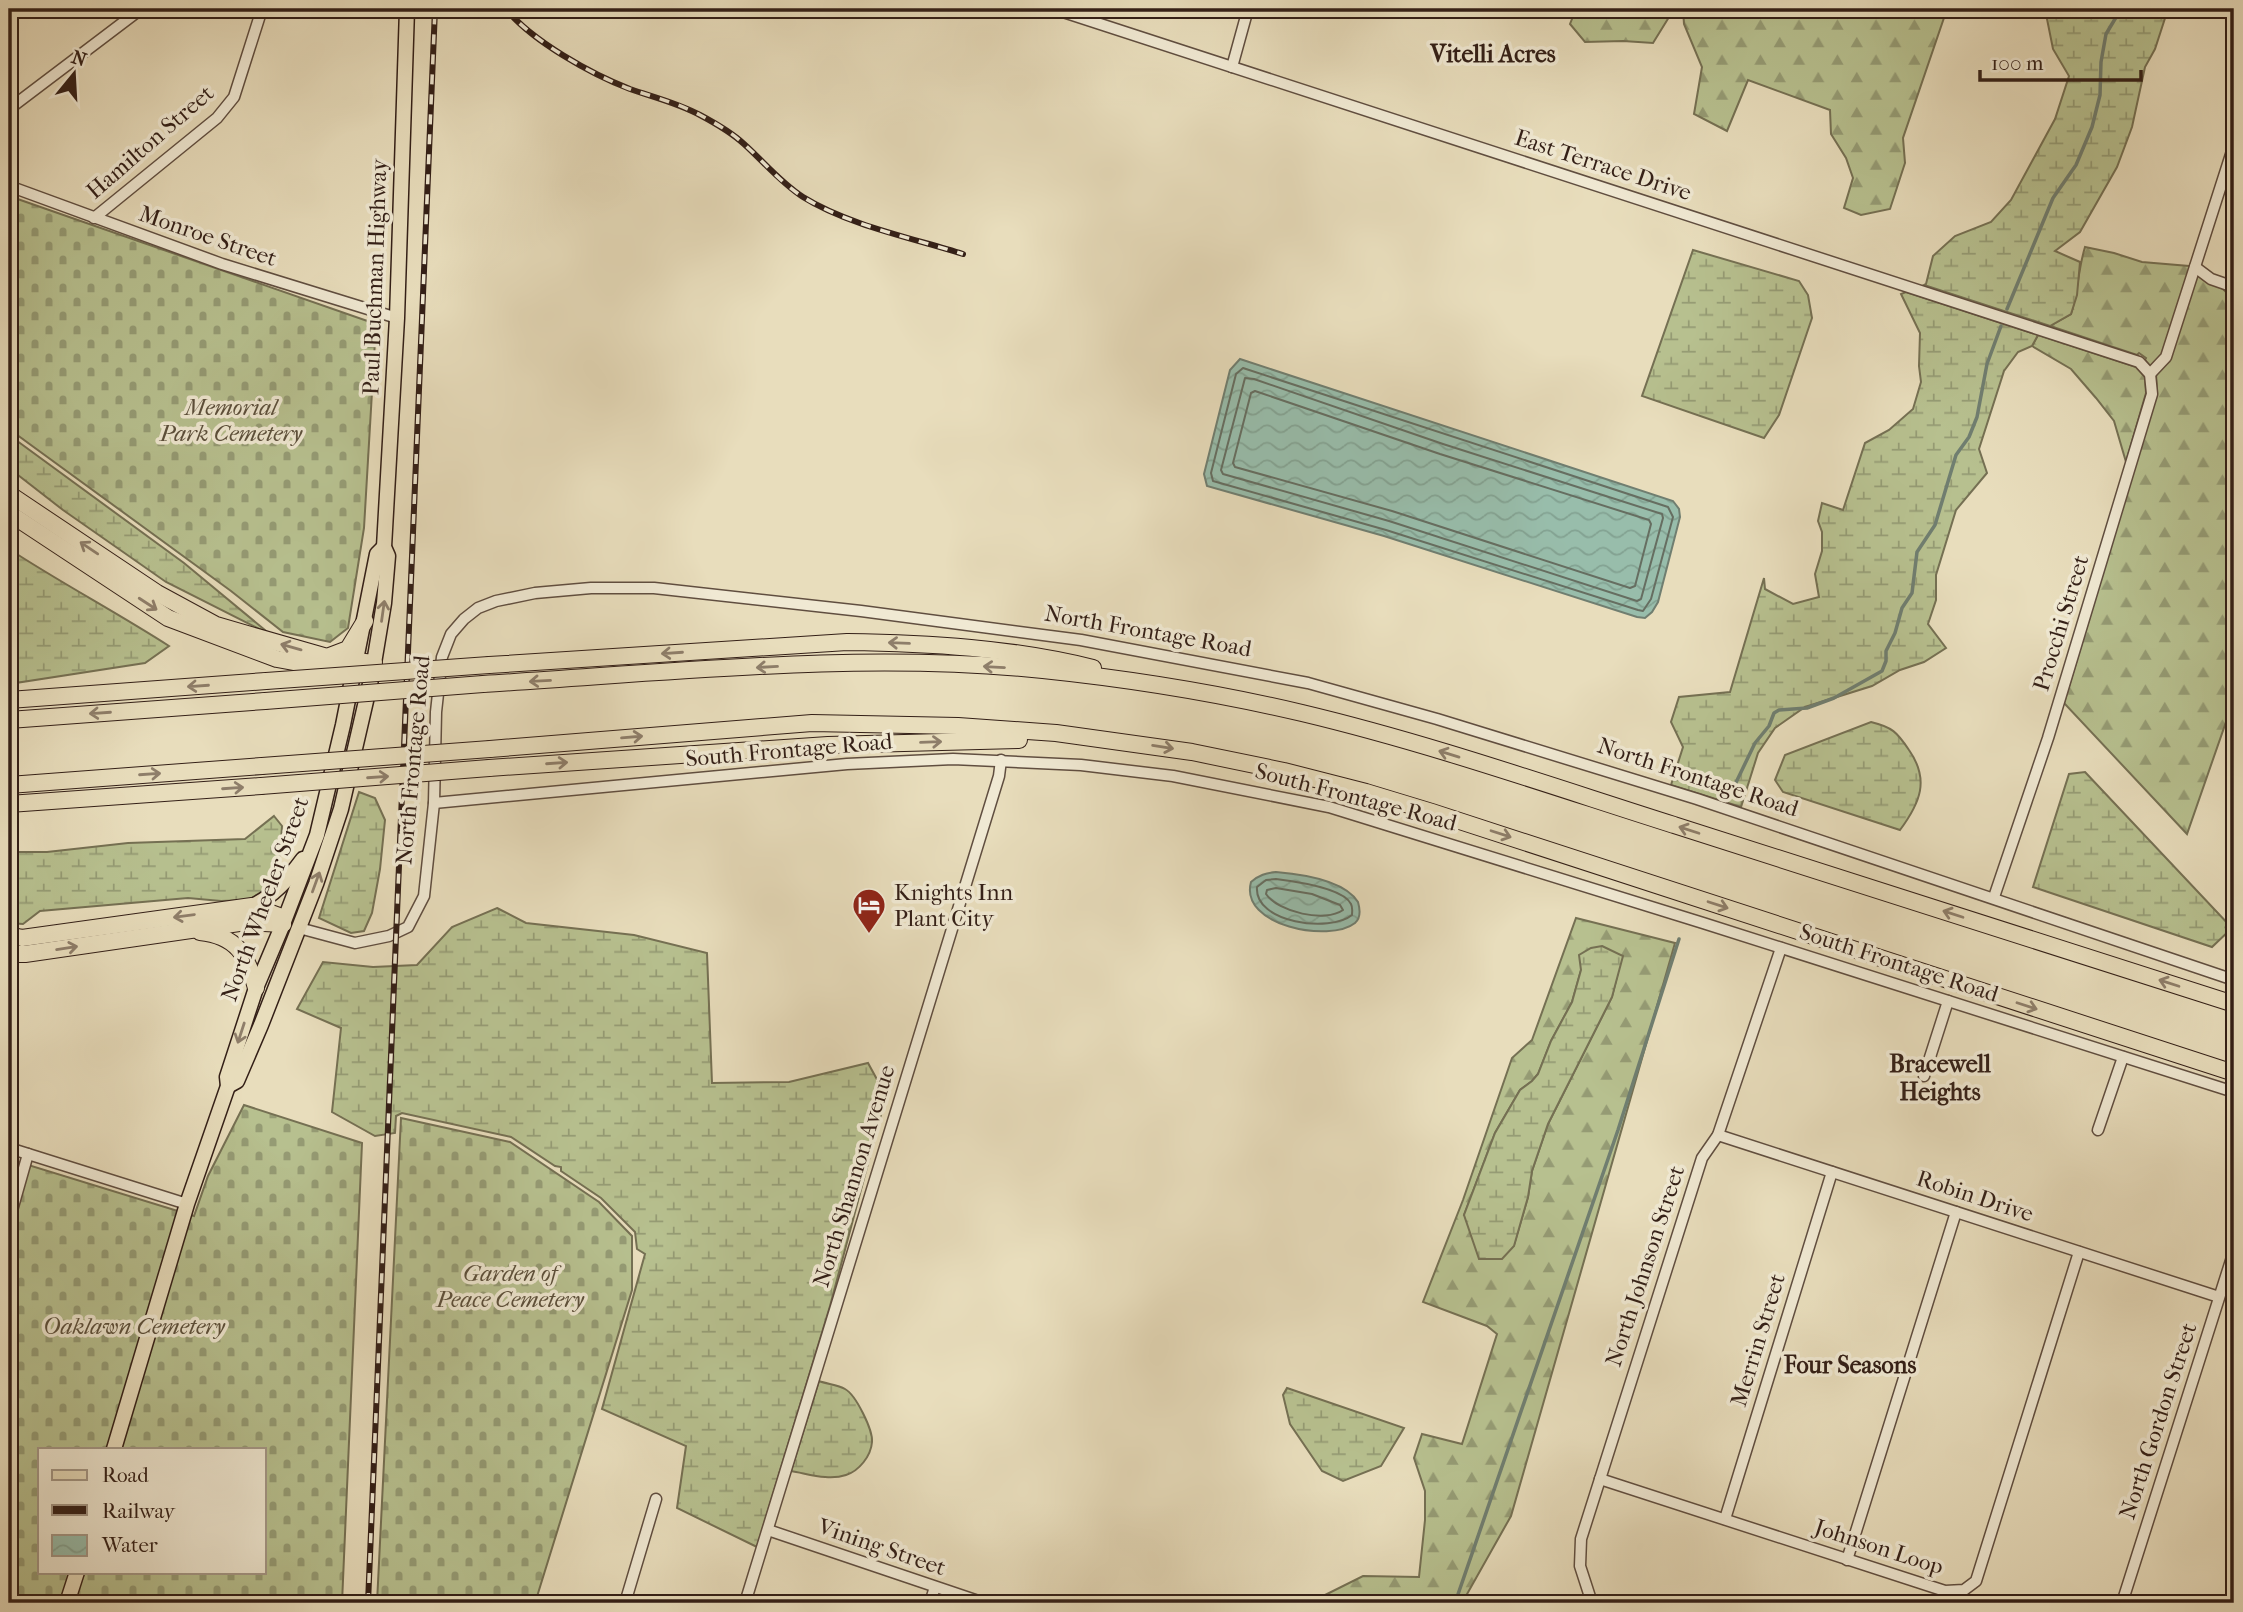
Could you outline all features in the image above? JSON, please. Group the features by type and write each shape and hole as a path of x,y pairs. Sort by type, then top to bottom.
{"highway":[{"path":"9,494 156,593 216,625 356,667"},
{"path":"9,513 168,618 277,660 373,669"},
{"path":"327,657 348,649 365,621"},
{"path":"9,700 847,642 953,646 1070,662 1159,685 1302,713 1429,748 2234,1004"},
{"path":"9,720 483,684 776,666 888,663 1040,670 1159,685"},
{"path":"9,785 812,723 958,726 1095,738 1205,755 1284,771 1379,796 2234,1073"},
{"path":"12,804 828,745 1095,738"},
{"path":"9,935 22,938 252,906 279,916 291,926"},
{"path":"9,954 25,954 246,922 291,926"},
{"path":"180,930 215,934 235,945 250,966 256,988"}],"main road":[{"name":"Paul Buchman Highway","path":"359,740 384,603 388,556 384,547 397,318 407,9"},
{"name":"Paul Buchman Highway","path":"343,725 377,555 384,547"},
{"name":"North Wheeler Street","path":"228,1086 237,1081 291,926 343,725"},
{"name":"North Wheeler Street","path":"114,1448 187,1204 228,1086 226,1077 256,988 291,926 331,842 359,740"},
{"path":"252,906 266,900 286,881 314,844"},
{"path":"67,1603 76,1574"}],"street":[{"path":"9,110 141,9"},
{"name":"Hamilton Street","path":"94,218 217,118 234,97 262,9"},
{"name":"East Terrace Drive","path":"1054,9 2139,362 2150,374"},
{"path":"1232,67 1248,9"},
{"path":"2150,374 2166,357 2234,145"},
{"name":"Monroe Street","path":"9,186 222,264 397,318"},
{"path":"2195,267 2211,279 2234,287"},
{"name":"Procchi Street","path":"1994,897 2048,738 2152,394 2150,374"},
{"name":"North Frontage Road","path":"291,926 355,943 389,936 408,927 424,896 434,803 436,712 442,657 451,634 464,619 478,608 496,601 535,593 592,588 654,587 1081,640 1308,683 1437,719 1697,799 2234,980"},
{"name":"South Frontage Road","path":"434,803 847,764 953,759 1081,765 1173,776 1329,807 2234,1092"},
{"name":"North Shannon Avenue","path":"745,1603 999,776 1001,760"},
{"name":"North Johnson Street","path":"1592,1603 1580,1566 1581,1539 1702,1158 1718,1135 1781,948"},
{"path":"1924,1076 1948,1001"},
{"path":"2098,1130 2123,1057"},
{"name":"Robin Drive","path":"1718,1135 2219,1297"},
{"path":"9,1148 187,1204"},
{"path":"9,1221 28,1154"},
{"name":"Merrin Street","path":"1725,1520 1832,1172"},
{"path":"1847,1559 1955,1212"},
{"name":"North Gordon Street","path":"2122,1603 2234,1251"},
{"name":"Johnson Loop","path":"1600,1479 1945,1591 1964,1590 1976,1581 2079,1252"},
{"path":"625,1603 656,1499"},
{"name":"Vining Street","path":"768,1530 984,1603"},
{"path":"930,1603 935,1587"}],"green space":[{"path":"1576,9 1674,9 1653,43 1585,42 1570,24"},
{"path":"1683,9 1947,9 1903,138 1905,163 1890,209 1861,215 1844,208 1853,178 1846,158 1831,134 1830,110 1748,80 1727,131 1694,114 1702,67 1684,24"},
{"path":"2045,9 2168,9 2155,49 2145,67 2132,127 2117,167 2080,232 2055,251 2080,262 2077,295 2071,314 2050,326 1924,285 1933,256 1955,236 1991,222 2011,200 2055,119 2069,76 2053,49"},
{"name":"Memorial Park Cemetery","path":"9,196 376,324 364,528 348,628 330,642 283,632 9,429"},
{"path":"2085,247 2142,262 2201,267 2234,300 2234,699 2187,834 2064,703 2157,393 2156,373 2139,353 2137,355 2050,326 2071,314"},
{"path":"1693,250 1799,281 1808,295 1812,318 1779,415 1764,438 1642,396"},
{"path":"1906,292 2038,335 2032,346 2018,352 2004,371 1979,449 1987,473 1956,510 1936,575 1936,600 1928,624 1946,648 1924,662 1900,670 1872,686 1805,707 1775,728 1758,753 1741,807 1671,785 1683,747 1671,722 1679,697 1730,692 1764,578 1765,589 1793,604 1819,597 1815,574 1822,551 1822,532 1818,521 1822,503 1843,510 1865,443 1889,430 1913,409 1921,382 1920,333 1901,294"},
{"path":"2038,335 2136,367 2145,377 2146,393 2126,462 2114,421 2071,369 2032,346"},
{"path":"9,435 184,563 271,635 166,582 63,510 9,468"},
{"path":"9,549 169,646 145,663 9,684"},
{"path":"1871,722 1889,728 1897,735 1909,750 1919,771 1921,781 1917,801 1900,830 1783,792 1775,780 1785,755"},
{"path":"2085,772 2232,928 2212,947 2033,887 2069,774"},
{"path":"359,792 375,798 385,820 372,913 364,931 351,933 319,918"},
{"path":"274,816 282,826 280,854 267,888 249,900 188,898 40,911 23,924 9,923 10,852 47,852 128,843 245,839"},
{"path":"497,908 526,923 634,935 707,953 712,1083 789,1082 868,1063 886,1096 830,1306 757,1547 677,1508 686,1446 602,1409 645,1254 637,1249 635,1232 601,1198 561,1171 561,1167 555,1166 511,1137 402,1113 396,1116 395,1133 375,1136 332,1112 341,1028 297,1009 323,962 373,967 417,965 452,927"},
{"path":"1576,918 1675,943 1511,1516 1462,1603 1309,1603 1363,1576 1419,1577 1425,1491 1414,1458 1422,1434 1462,1444 1497,1334 1487,1326 1423,1302 1463,1200 1512,1058 1532,1040","holes":["1622,956 1612,997 1548,1124 1532,1171 1528,1197 1514,1245 1464,1215 1495,1133 1520,1090 1538,1074 1551,1041 1572,1002 1581,970"]},
{"path":"1602,946 1623,956 1612,997 1548,1124 1532,1171 1528,1197 1514,1246 1502,1259 1479,1259 1464,1215 1495,1133 1520,1090 1538,1074 1551,1041 1572,1002 1581,970 1579,955 1591,948"},
{"name":"Oaklawn Cemetery","path":"244,1105 362,1143 342,1603 9,1603 9,1159 194,1216 208,1176"},
{"name":"Garden of Peace Cemetery","path":"401,1118 510,1142 599,1202 632,1236 632,1290 535,1603 377,1603"},
{"path":"819,1381 842,1388 854,1398 872,1437 864,1462 851,1473 839,1477 791,1471"},
{"path":"1287,1388 1404,1428 1381,1466 1343,1481 1322,1471 1290,1424 1283,1395"}],"water":[{"path":"1240,359 1673,501 1679,509 1680,517 1658,602 1645,618 1637,617 1384,536 1207,486 1204,474 1230,370"},
{"path":"1276,872 1309,877 1343,888 1358,902 1360,913 1357,921 1343,929 1327,931 1308,930 1272,920 1259,910 1251,897 1251,882"}],"waterway":[{"path":"2007,309 2053,198 2076,165 2092,127 2100,95 2101,62 2106,34 2121,9"},
{"path":"1729,797 1755,743 1769,726 1774,713 1779,710 1807,708 1834,698 1882,671 1886,651 1895,633 1902,608 1912,593 1917,552 1935,525 1956,455 1969,437 1977,417 1987,364 2001,326"},
{"path":"1455,1603 1618,1130 1679,939"}],"railway":[{"path":"368,1603 435,9"},
{"path":"506,9 531,33 580,66 630,89 692,111 723,128 787,185 821,207 860,223 963,254"}],"place":[{"name":"Knights Inn Plant City","path":"869,935"}],"district":[{"name":"Vitelli Acres","path":"1493,54"},
{"name":"Bracewell Heights","path":"1940,1078"},
{"name":"Four Seasons","path":"1850,1365"}]}
